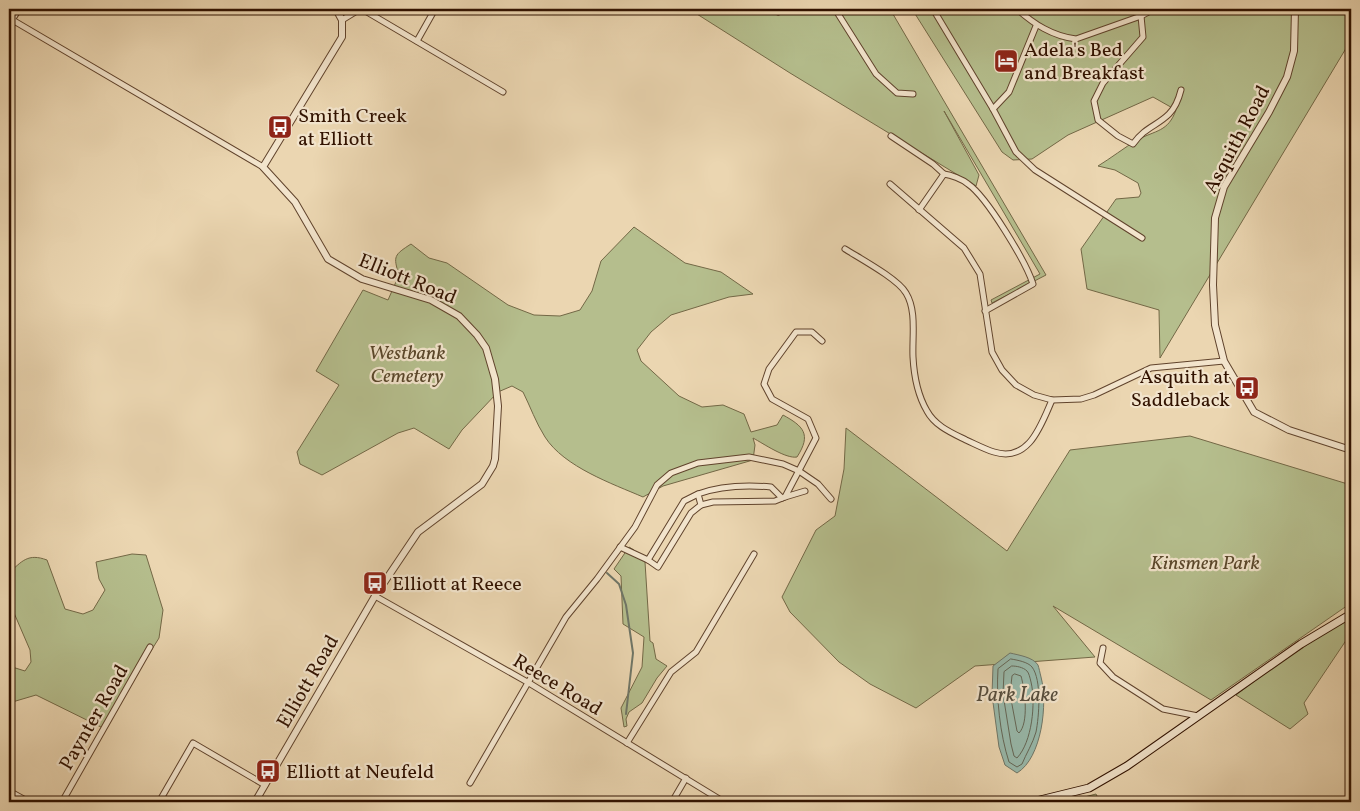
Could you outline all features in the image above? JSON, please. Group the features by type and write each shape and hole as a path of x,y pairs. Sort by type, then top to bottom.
{"main road":[{"path":"1032,802 1089,788 1127,766 1301,644 1351,614"}],"street":[{"path":"10,19 19,9"},
{"path":"264,167 342,36 342,20 336,9"},
{"path":"342,20 361,9 503,92"},
{"path":"416,41 435,9"},
{"path":"835,9 876,74 898,93 913,94"},
{"path":"933,9 993,109 1016,152 1035,170 1142,238"},
{"path":"1017,9 1036,26 1066,38 1076,39 1141,16 1154,9"},
{"name":"Asquith Road","path":"1295,9 1294,51 1287,77 1269,112 1224,187 1215,218 1213,285 1215,325 1224,361 1254,412 1289,430 1351,450"},
{"path":"1141,16 1143,37 1103,83 1094,100 1098,120 1118,136 1132,144 1140,133 1168,114 1179,98 1181,90"},
{"name":"Elliott Road","path":"10,19 264,167 295,202 328,259 362,279 431,300 459,316 469,325 482,342 488,354 493,370 498,406 493,466 482,484 418,532 375,596 255,802"},
{"path":"993,109 1009,92 1036,26"},
{"path":"891,136 933,164 944,174 969,184 984,200 1010,240 1031,279 1032,284 985,311"},
{"path":"919,210 944,174"},
{"path":"890,184 964,248 980,274 992,352 1002,370 1016,385 1034,395 1052,400 1081,399 1094,395 1151,368 1224,361"},
{"path":"846,249 900,285 907,294 913,315 913,357 918,393 928,414 946,430 995,453 1013,453 1028,445 1036,434 1052,400"},
{"path":"784,497 816,438 808,419 772,399 764,384 769,369 796,332 812,332 822,340"},
{"path":"470,783 566,617 635,527 657,485 671,473 698,463 749,457 783,464 798,471 818,484 831,499"},
{"path":"648,560 684,501 698,494 709,490 771,486 784,497"},
{"path":"620,547 648,560 658,567 691,513 701,505 713,502 775,502 784,497 805,491"},
{"path":"698,494 701,505"},
{"path":"627,743 671,672 696,652 754,554"},
{"name":"Reece Road","path":"375,596 529,683 724,802"},
{"name":"Paynter Road","path":"62,802 150,648"},
{"path":"1103,648 1100,663 1113,677 1163,709 1198,716"},
{"path":"159,802 193,744 265,785"},
{"path":"672,802 686,778"},
{"path":"9,790 29,802"}],"green space":[{"path":"689,9 890,9 1046,275 992,303 991,300 1040,274 944,111 979,175 976,186"},
{"path":"912,9 1351,9 1351,40 1160,358 1159,310 1087,289 1081,249 1116,199 1139,197 1141,193 1138,183 1115,170 1098,166 1137,140 1161,130 1169,123 1176,110 1153,97 1068,135 1032,159 1013,160 1002,152"},
{"name":"Westbank Cemetery","path":"634,227 685,263 721,272 753,294 729,297 671,315 651,332 637,350 641,361 679,396 702,407 723,405 744,414 751,432 777,425 783,415 790,419 800,427 804,437 802,449 797,457 787,456 753,438 755,445 753,460 663,486 643,497 576,466 553,448 545,437 523,392 512,386 498,392 462,430 449,449 414,428 398,433 322,475 300,464 297,452 339,385 316,371 363,290 388,300 399,275 396,256 405,248 411,244 429,258 447,263 508,305 534,315 560,316 580,310 592,291 601,261"},
{"name":"Kinsmen Park","path":"846,428 1007,551 1070,450 1190,436 1351,485 1351,603 1211,700 1053,606 1095,657 975,666 916,708 870,684 839,662 790,612 782,597 816,530 835,516 844,469"},
{"path":"629,547 645,562 650,641 653,643 656,659 667,666 657,678 642,703 629,712 626,719 627,726 624,727 621,708 642,667 644,637 623,624 621,576 614,569"},
{"path":"132,554 146,555 163,610 159,638 103,728 36,695 9,703 9,666 25,671 31,662 30,650 11,606 9,573 26,559 35,557 47,560 65,609 83,614 93,610 105,590 99,579 96,562"},
{"path":"1351,616 1351,633 1304,703 1308,714 1290,729 1236,695 1276,665"},
{"path":"1096,794 1100,802 1065,802"}],"water":[{"name":"Park Lake","path":"1010,653 1036,662 1043,688 1044,701 1041,729 1037,743 1025,766 1017,773 1005,765 999,747 992,695 993,666"}],"waterway":[{"path":"607,573 619,584 626,605 633,653 626,714"}],"place":[{"name":"Adela's Bed and Breakfast","path":"1006,61"},
{"name":"Smith Creek at Elliott","path":"280,127"},
{"name":"Asquith at Saddleback","path":"1247,388"},
{"name":"Elliott at Reece","path":"375,583"},
{"name":"Elliott at Neufeld","path":"268,771"}]}
